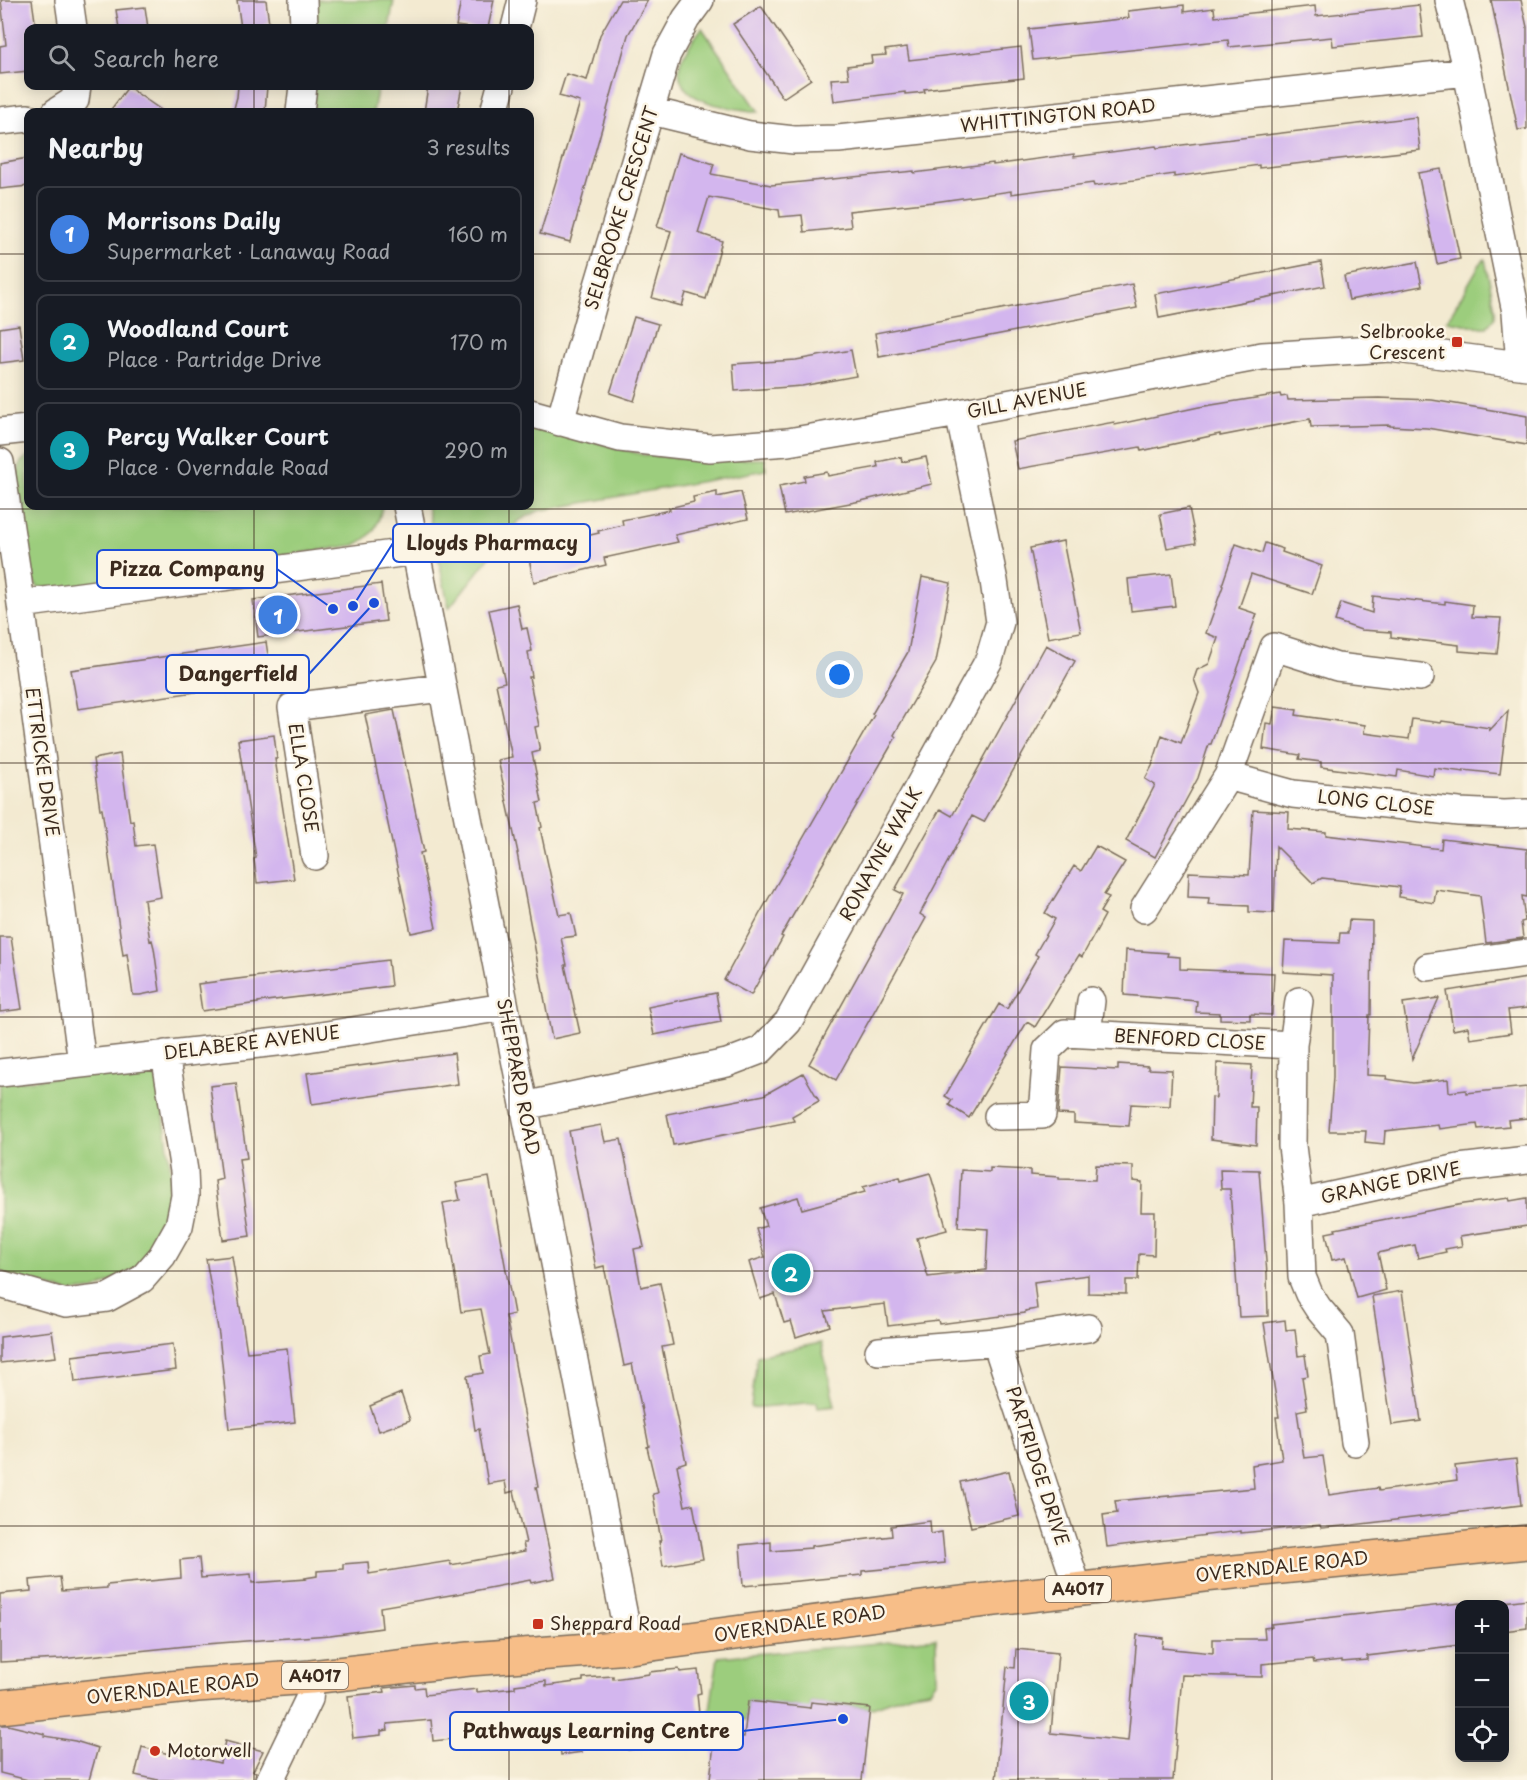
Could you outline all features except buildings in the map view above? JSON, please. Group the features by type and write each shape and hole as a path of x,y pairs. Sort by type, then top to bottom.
{"main road":[{"name":"OVERNDALE ROAD","path":"0,1707 197,1685 311,1677 469,1659 630,1647 1078,1589 1527,1542"}],"street":[{"path":"69,0 72,24"},
{"path":"303,0 304,24"},
{"path":"516,24 522,0"},
{"name":"SELBROOKE CRESCENT","path":"560,422 667,54 686,19 700,0"},
{"path":"1449,0 1467,72 1516,312 1523,365"},
{"name":"WHITTINGTON ROAD","path":"651,111 750,135 794,140 838,139 1467,72"},
{"path":"62,108 75,100 76,90"},
{"path":"300,108 303,90"},
{"path":"496,108 500,90"},
{"path":"0,121 24,118"},
{"name":"GILL AVENUE","path":"534,414 621,438 710,448 788,442 959,413 1262,356 1389,348 1523,365"},
{"name":"RONAYNE WALK","path":"524,1106 727,1064 761,1050 788,1022 989,660 1000,622 994,581 959,413"},
{"path":"0,432 24,429"},
{"name":"ETTRICKE DRIVE","path":"0,462 9,575 21,604 82,1063"},
{"name":"SHEPPARD ROAD","path":"408,510 630,1647"},
{"path":"21,604 416,551"},
{"path":"1144,909 1228,776 1274,647 1337,667 1420,677"},
{"name":"ELLA CLOSE","path":"315,856 292,706 441,688"},
{"name":"LONG CLOSE","path":"1228,776 1293,794 1459,812 1527,813"},
{"path":"1428,967 1527,953"},
{"name":"BENFORD CLOSE","path":"1087,1034 1091,1001"},
{"name":"BENFORD CLOSE","path":"1299,1001 1293,1045 1292,1146 1299,1203"},
{"name":"DELABERE AVENUE","path":"0,1073 295,1040 504,1007"},
{"name":"BENFORD CLOSE","path":"998,1116 1042,1115 1047,1050 1065,1033 1293,1045"},
{"path":"0,1284 66,1303 107,1298 142,1279 162,1256 179,1226 185,1196 184,1171 165,1053"},
{"name":"GRANGE DRIVE","path":"1355,1442 1340,1416 1340,1334 1318,1308 1302,1277 1299,1203 1459,1168 1527,1160"},
{"path":"879,1351 996,1342 1088,1328"},
{"name":"PARTRIDGE DRIVE","path":"996,1342 1078,1589"},
{"path":"270,1780 309,1699 311,1677"}],"green space":[{"path":"310,0 394,0 390,24 312,24"},
{"path":"702,28 759,112 707,102 685,88 680,78 681,59"},
{"path":"312,90 377,90 374,108 310,108"},
{"path":"1485,259 1495,317 1487,327 1447,321 1480,264"},
{"path":"534,425 644,455 701,459 765,459 766,470 538,511 518,521 449,608 428,510 534,510"},
{"path":"24,459 24,510 381,510 373,531 355,545 63,589 38,587 25,570 21,553 16,479 21,462"},
{"path":"143,1069 155,1076 160,1085 174,1195 168,1227 136,1269 94,1290 68,1292 0,1273 0,1083"},
{"path":"821,1343 835,1406 818,1408 817,1402 751,1408 757,1356"},
{"path":"936,1638 937,1680 930,1690 911,1693 870,1708 811,1702 806,1739 800,1707 748,1701 746,1720 709,1716 718,1657"}],"place":[{"name":"Selbrooke Crescent","path":"1457,342"},
{"name":"Dangerfield","path":"374,603"},
{"name":"Lloyds Pharmacy","path":"353,606"},
{"name":"Pizza Company","path":"333,609"},
{"name":"Morrisons Daily","path":"278,615"},
{"name":"Woodland Court","path":"791,1273"},
{"name":"Sheppard Road","path":"538,1624"},
{"name":"Percy Walker Court","path":"1029,1701"},
{"name":"Pathways Learning Centre","path":"843,1719"},
{"name":"Motorwell","path":"155,1751"}]}
